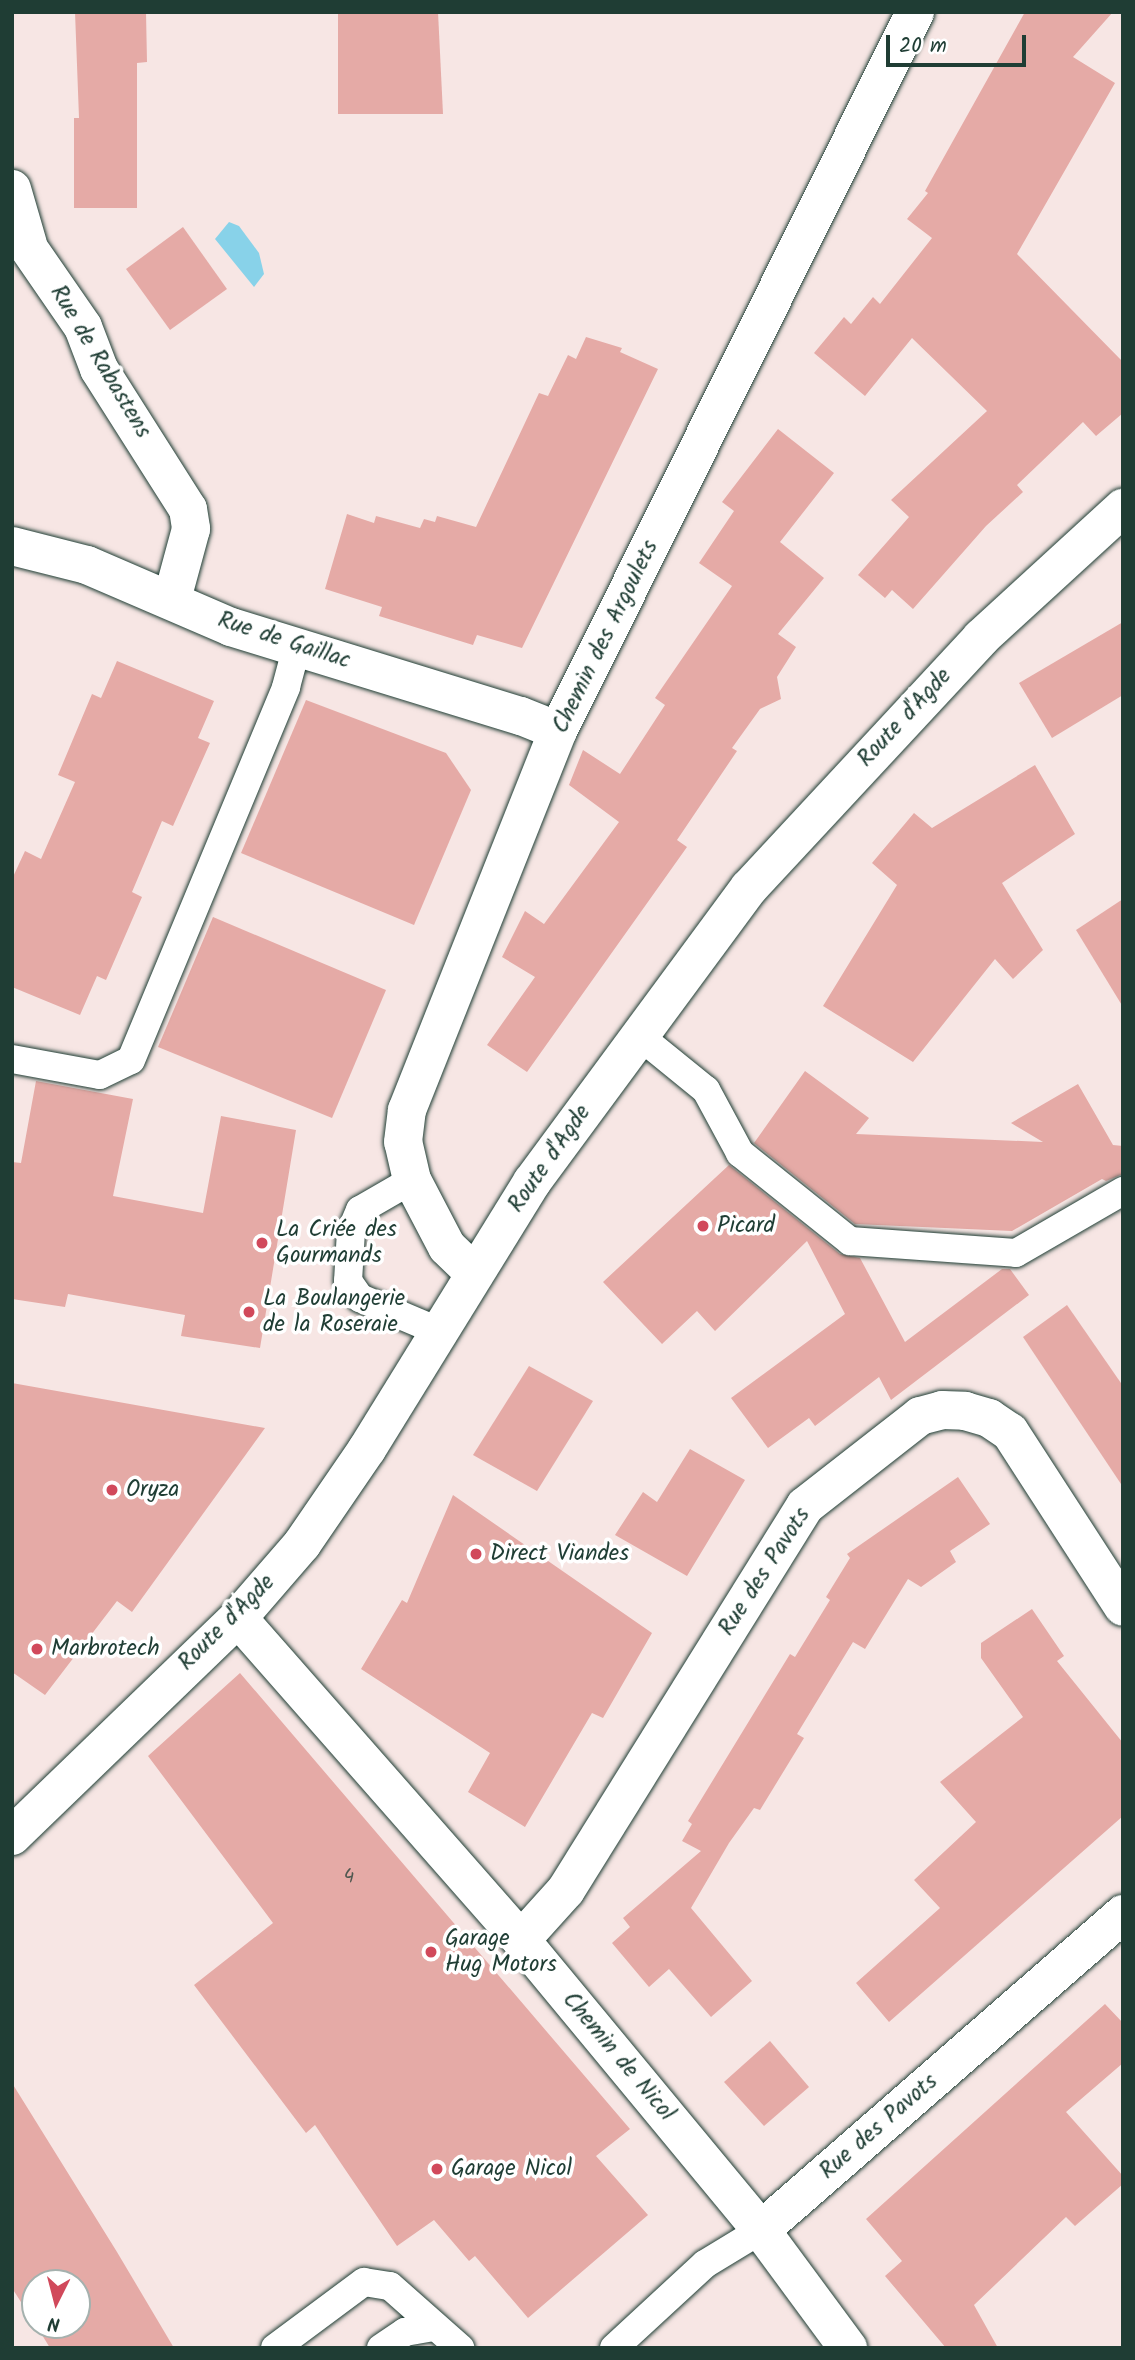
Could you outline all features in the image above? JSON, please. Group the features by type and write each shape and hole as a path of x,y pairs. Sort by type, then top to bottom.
{"street":[{"name":"Chemin des Argoulets","path":"473,1272 447,1247 412,1181 403,1142 407,1110 558,731 915,12"},
{"name":"Rue de Rabastens","path":"12,189 20,234 83,327 99,369 188,509 191,529 172,599"},
{"name":"Route d'Agde","path":"12,1836 238,1618 302,1544 367,1449 473,1272 637,1034 749,888 906,714 981,638 1123,508"},
{"name":"Rue de Gaillac","path":"12,546 87,565 172,599 231,627 558,731"},
{"name":"Rue des Pavots","path":"520,1940 566,1890 805,1506 920,1416 942,1410 965,1411 989,1418 1010,1432 1123,1607"},
{"name":"Chemin de Nicol","path":"238,1618 520,1940 761,2230 848,2348"},
{"name":"Rue des Pavots","path":"761,2230 1123,1914"}],"lane":[{"path":"12,1059 100,1075 131,1060 286,687 297,646"},
{"path":"637,1034 706,1090 740,1153 850,1241 1016,1253 1123,1191"},
{"path":"412,1181 360,1210 351,1231 348,1281 360,1298 438,1331"},
{"path":"614,2348 705,2264 761,2230"},
{"path":"275,2348 363,2282 390,2287 460,2348"},
{"path":"381,2348 405,2332 434,2327"}],"water":[{"path":"229,222 239,226 259,253 264,274 254,287 215,239"}],"building":[{"path":"75,12 146,12 147,62 137,63 137,208 74,208 74,118 79,118"},
{"path":"338,12 438,12 443,114 338,114"},
{"path":"1025,12 1113,12 1073,57 1115,83 1017,254 1123,362 1123,413 1096,436 1083,422 1017,485 1023,492 986,526 913,609 892,590 885,598 858,575 909,517 891,500 987,411 912,338 865,396 814,353 844,317 851,324 873,297 880,304 932,238 907,219 928,193 925,191"},
{"path":"183,227 227,289 170,330 126,269"},
{"path":"586,337 622,348 620,352 658,369 522,648 477,635 473,645 379,616 382,607 325,589 347,514 374,523 376,516 420,528 424,519 435,522 437,516 476,527 539,393 548,396 568,355 576,359"},
{"path":"778,429 834,473 780,542 824,578 778,634 796,647 777,677 781,699 760,709 732,748 737,751 677,840 687,847 527,1072 487,1045 535,977 502,957 525,911 544,924 619,822 569,785 583,750 620,774 665,705 655,698 732,586 699,563 734,511 722,502"},
{"path":"1123,622 1123,695 1052,738 1019,683"},
{"path":"117,661 214,701 198,738 210,743 173,826 162,821 132,892 142,897 106,980 97,976 80,1015 12,987 12,879 25,851 41,859 75,782 58,775 92,694 101,698"},
{"path":"306,700 446,753 471,790 414,925 241,853"},
{"path":"1035,765 1075,834 1002,883 1043,950 1013,979 995,959 913,1062 823,1006 897,885 872,863 914,813 932,828"},
{"path":"1123,899 1123,1007 1076,930"},
{"path":"213,917 386,990 332,1118 158,1047"},
{"path":"805,1071 869,1118 856,1134 1043,1142 1011,1123 1078,1084 1113,1145 1123,1146 1123,1174 1106,1181 1102,1179 1012,1231 855,1224 754,1143"},
{"path":"36,1081 133,1099 113,1196 203,1213 221,1116 296,1130 260,1348 181,1336 185,1315 68,1294 65,1307 12,1299 12,1162 21,1163"},
{"path":"729,1165 840,1254 860,1258 905,1342 1002,1269 1010,1269 1029,1295 891,1400 879,1377 815,1426 809,1418 768,1448 731,1398 845,1314 807,1241 715,1331 697,1311 662,1344 603,1282"},
{"path":"1067,1305 1123,1386 1123,1487 1023,1337"},
{"path":"529,1366 593,1401 537,1491 473,1455"},
{"name":"Oryza","path":"12,1383 265,1428 132,1612 117,1601 45,1695 12,1672"},
{"path":"690,1449 745,1480 687,1576 615,1535 643,1492 657,1502"},
{"path":"958,1477 990,1524 950,1551 956,1562 921,1587 908,1579 865,1649 853,1642 797,1734 804,1738 760,1810 754,1808 729,1843 691,1908 752,1981 711,2017 669,1969 649,1987 612,1943 630,1927 623,1918 701,1851 682,1841 692,1824 688,1821 790,1654 795,1657 830,1600 826,1597 850,1558 847,1554"},
{"path":"453,1495 652,1633 603,1718 592,1713 525,1827 468,1792 490,1753 361,1669 402,1600 407,1603"},
{"path":"1032,1609 1064,1656 1057,1661 1123,1743 1123,1816 889,2022 856,1983 940,1908 914,1880 976,1822 940,1782 1023,1717 981,1658 981,1643"},
{"path":"240,1673 630,2129 596,2156 648,2215 528,2318 475,2256 469,2261 434,2220 397,2246 315,2125 306,2133 194,1985 273,1923 148,1756"},
{"path":"1105,2004 1123,2023 1123,2063 1066,2112 1123,2176 1123,2184 1075,2226 1066,2217 974,2305 998,2348 946,2348 885,2276 902,2261 866,2219"},
{"path":"770,2041 809,2087 764,2126 724,2082"},
{"path":"12,2083 174,2348 50,2348 45,2339 91,2339 91,2269 21,2269 21,2302 12,2288"}],"place":[{"name":"Picard","path":"703,1226"},
{"name":"La Criée des Gourmands","path":"262,1243"},
{"name":"La Boulangerie de la Roseraie","path":"249,1312"},
{"name":"Oryza","path":"112,1490"},
{"name":"Direct Viandes","path":"476,1554"},
{"name":"Marbrotech","path":"37,1649"},
{"name":"Garage Hug Motors","path":"431,1952"},
{"name":"Garage Nicol","path":"437,2169"}]}
